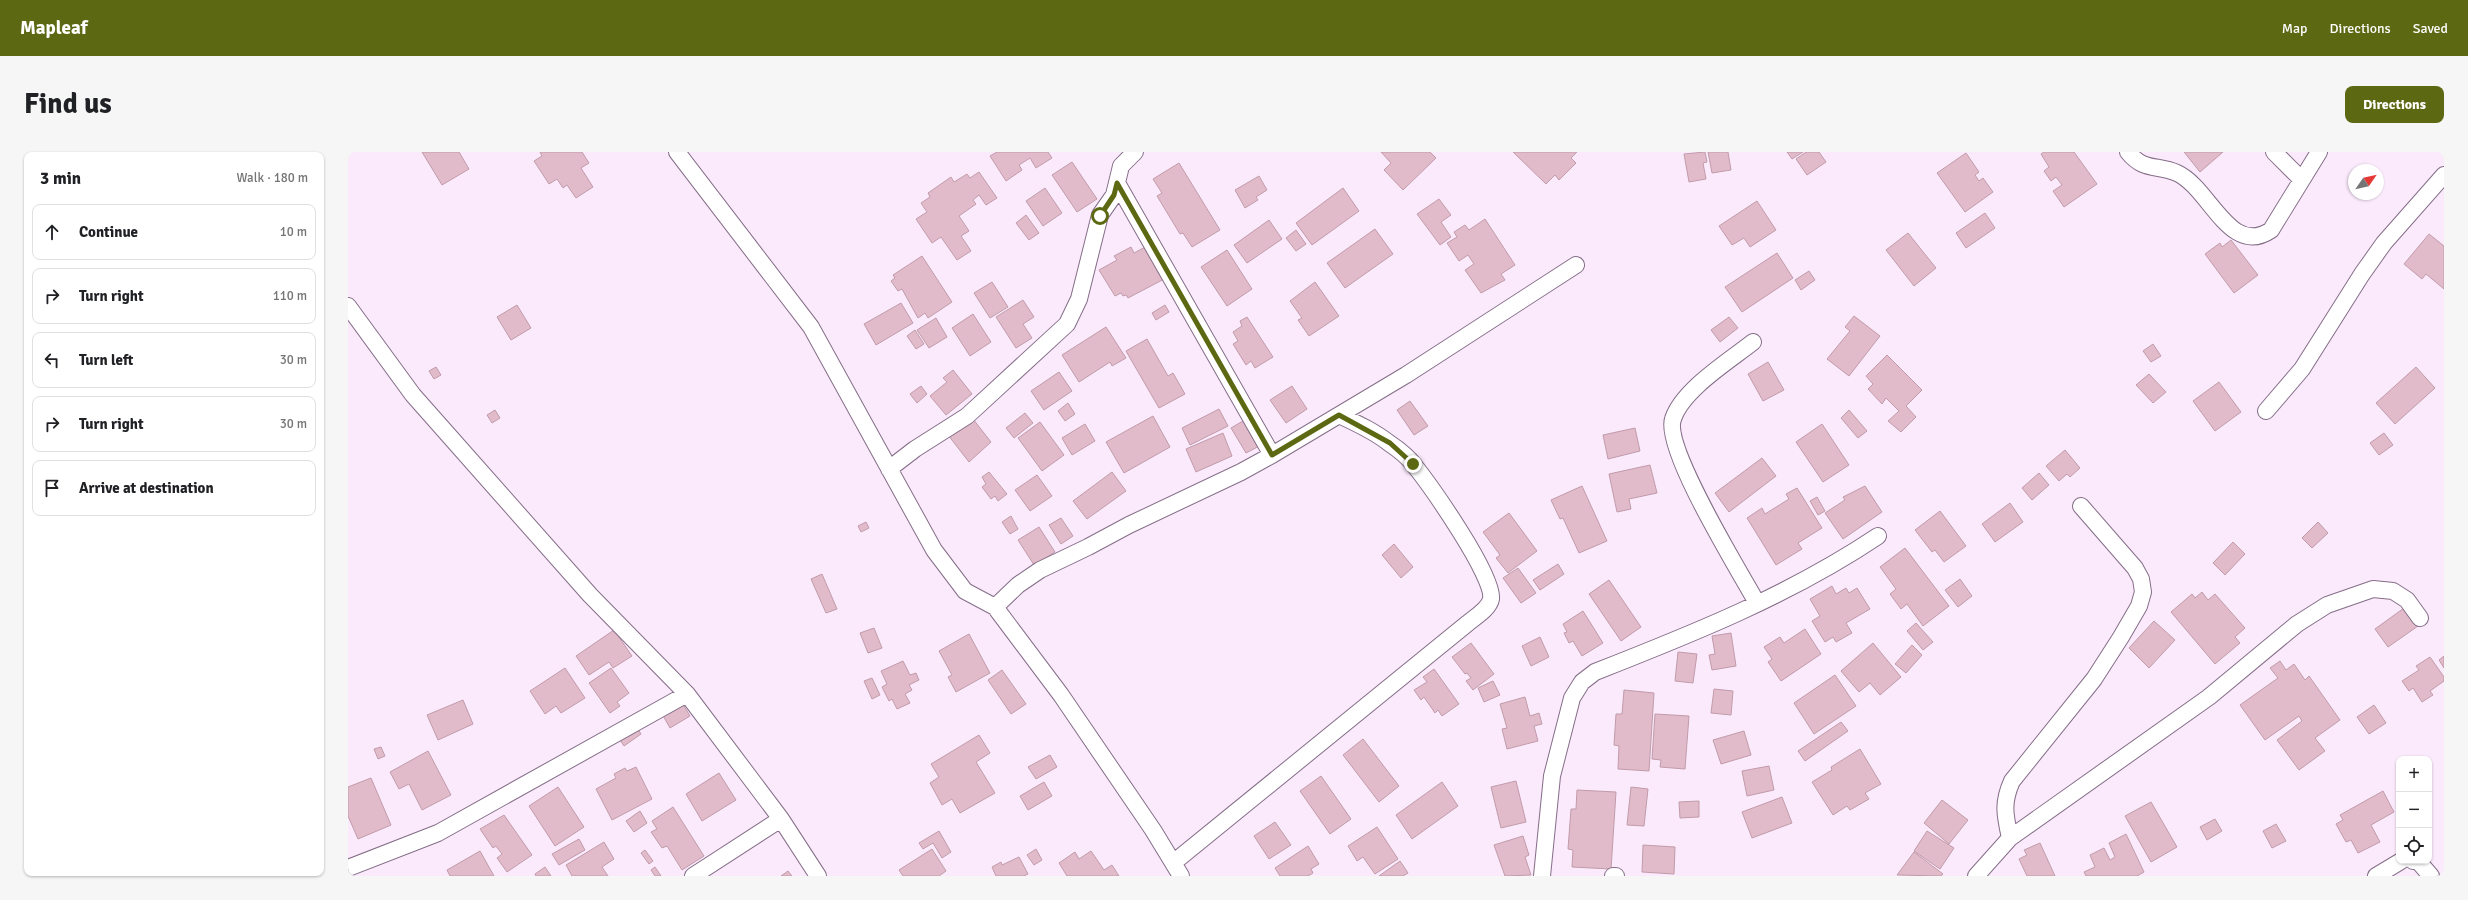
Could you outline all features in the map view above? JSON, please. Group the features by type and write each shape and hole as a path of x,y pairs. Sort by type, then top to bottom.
{"street":[{"path":"677,152 811,327 889,469 904,500 934,550 965,591 995,607 1061,695 1177,870 1485,609 1491,599 1489,587 1474,556 1455,523 1413,464 1390,443 1339,415"},
{"path":"889,469 915,449 967,416 1067,324 1079,299 1100,216 1114,195 1121,166 1136,152"},
{"path":"2128,152 2135,160 2146,166 2177,173 2190,182 2237,233 2248,238 2260,238 2271,230 2319,152"},
{"path":"2274,152 2302,180"},
{"path":"2266,411 2302,369 2362,274 2384,243 2444,175"},
{"path":"1117,183 1272,455"},
{"path":"995,607 1018,585 1040,570 1088,547 1129,524 1234,476 1272,455 1406,375 1576,265"},
{"path":"348,306 413,395 590,595 687,694 781,819 818,876"},
{"path":"1753,342 1705,380 1680,405 1672,420 1675,443 1684,469 1757,603"},
{"path":"2010,838 2005,814 2005,797 2012,781 2094,679 2139,606 2142,592 2141,579 2135,568 2081,506"},
{"path":"1542,876 1552,776 1572,698 1582,682 1595,672 1689,635 1804,582 1837,564 1878,536"},
{"path":"1976,876 2010,838 2209,697 2297,624 2327,605 2373,589 2393,591 2407,600 2420,618"},
{"path":"348,868 438,832 687,694"},
{"path":"693,876 781,819"},
{"path":"2376,876 2396,864"},
{"path":"2421,864 2431,876"}],"building":[{"path":"422,152 459,152 469,169 442,185"},
{"path":"540,152 582,152 589,163 581,168 593,187 576,198 567,185 563,188 557,179 549,184 534,161 542,156"},
{"path":"997,152 1048,152 1052,158 1036,168 1030,158 1019,165 1022,170 1006,181 990,156"},
{"path":"1381,152 1430,152 1436,158 1403,190 1384,170 1391,163"},
{"path":"1513,152 1577,152 1571,158 1576,163 1559,180 1555,175 1546,184"},
{"path":"1705,152 1707,162 1703,163 1706,179 1689,182 1684,154"},
{"path":"1708,152 1728,152 1731,170 1712,173"},
{"path":"1787,152 1803,152 1792,159"},
{"path":"1806,152 1819,152 1826,162 1807,175 1796,159"},
{"path":"2044,152 2074,152 2097,184 2064,207 2053,191 2062,185 2056,177 2051,181 2044,171 2049,167 2041,154"},
{"path":"2184,152 2223,152 2200,172"},
{"path":"1966,153 1979,172 1975,175 1979,181 1983,178 1993,192 1965,212 1937,173"},
{"path":"1072,162 1097,199 1077,212 1052,175"},
{"path":"1179,163 1220,230 1192,247 1183,233 1180,234 1157,196 1162,193 1153,179"},
{"path":"979,172 997,198 986,205 979,195 973,200 976,204 959,216 969,231 961,236 971,251 957,260 941,237 932,243 916,219 927,212 921,203 930,197 928,193 951,177 954,182 967,174 970,178"},
{"path":"1259,176 1267,190 1256,197 1258,200 1245,208 1235,190"},
{"path":"1045,188 1062,213 1043,226 1026,201"},
{"path":"1343,188 1359,211 1312,245 1296,223"},
{"path":"1439,199 1451,215 1441,222 1451,237 1440,245 1417,214"},
{"path":"1757,201 1776,230 1750,247 1744,238 1732,245 1719,226"},
{"path":"1985,213 1995,228 1966,248 1956,233"},
{"path":"1026,215 1039,233 1029,240 1016,223"},
{"path":"1485,219 1515,265 1501,274 1505,280 1481,293 1465,270 1474,264 1468,255 1459,261 1447,243 1457,237 1454,232 1465,225 1469,230"},
{"path":"1269,220 1282,239 1247,263 1234,245"},
{"path":"1375,229 1393,254 1345,288 1327,263"},
{"path":"1296,230 1306,244 1296,251 1286,238"},
{"path":"1908,233 1936,268 1914,286 1886,250"},
{"path":"2429,234 2444,246 2444,289 2426,274 2422,279 2404,264"},
{"path":"2231,240 2258,275 2234,293 2205,254 2220,243 2222,247"},
{"path":"1149,245 1168,277 1128,298 1126,295 1123,296 1121,293 1115,296 1099,270 1117,260 1114,256 1131,247 1134,253"},
{"path":"1227,250 1252,289 1227,306 1201,267"},
{"path":"1777,253 1793,278 1742,312 1725,287"},
{"path":"922,256 952,302 928,318 925,313 918,318 902,289 898,291 891,281 895,278 893,275"},
{"path":"1809,271 1815,280 1801,290 1795,280"},
{"path":"992,282 1008,307 990,318 974,293"},
{"path":"1315,282 1339,316 1309,336 1298,320 1302,318 1290,301"},
{"path":"1023,300 1034,317 1023,324 1032,338 1016,348 996,317"},
{"path":"901,303 913,323 876,345 864,324"},
{"path":"517,305 531,328 511,340 497,317"},
{"path":"1165,305 1169,312 1156,320 1152,313"},
{"path":"973,314 991,342 970,356 952,328"},
{"path":"1854,316 1880,336 1849,376 1827,359 1850,331 1845,327"},
{"path":"1247,317 1273,357 1255,368 1251,361 1246,365 1233,344 1238,341 1233,332 1242,326 1240,321"},
{"path":"1729,317 1738,328 1720,342 1711,330"},
{"path":"936,318 947,337 929,348 917,330"},
{"path":"1106,327 1126,358 1112,366 1110,362 1079,382 1062,355"},
{"path":"915,330 924,344 916,349 907,336"},
{"path":"1147,339 1168,376 1173,373 1185,394 1159,408 1126,351"},
{"path":"2153,344 2161,356 2151,362 2143,351"},
{"path":"1887,355 1922,390 1906,406 1916,417 1901,432 1888,421 1899,411 1886,398 1882,404 1868,389 1873,384 1866,376"},
{"path":"1768,362 1784,390 1763,401 1748,374"},
{"path":"436,367 441,375 434,379 429,371"},
{"path":"2416,367 2435,388 2395,424 2376,403"},
{"path":"953,370 972,394 946,415 930,396 947,382 943,378"},
{"path":"1059,372 1072,391 1044,410 1031,391"},
{"path":"2149,374 2166,392 2153,403 2136,385"},
{"path":"2219,382 2241,412 2215,431 2193,401"},
{"path":"921,386 927,394 917,403 910,394"},
{"path":"1292,386 1307,409 1286,423 1270,400"},
{"path":"1410,401 1428,426 1414,435 1397,410"},
{"path":"1068,403 1075,414 1065,421 1058,411"},
{"path":"1219,409 1228,426 1190,445 1182,428"},
{"path":"495,410 500,418 492,423 487,415"},
{"path":"1849,410 1867,431 1858,438 1841,418"},
{"path":"1025,413 1033,423 1014,438 1006,428"},
{"path":"1153,416 1170,447 1124,473 1106,442"},
{"path":"1248,418 1263,444 1246,453 1231,428"},
{"path":"973,419 991,442 969,462 948,435"},
{"path":"1040,422 1064,455 1042,471 1018,438"},
{"path":"1085,424 1095,441 1072,455 1062,438"},
{"path":"1822,424 1849,465 1823,482 1796,442"},
{"path":"1635,428 1640,451 1608,459 1603,435"},
{"path":"1223,433 1232,456 1196,472 1186,449"},
{"path":"2384,433 2393,445 2379,455 2370,443"},
{"path":"2065,450 2080,468 2070,477 2067,474 2059,481 2046,466"},
{"path":"1762,458 1776,476 1729,512 1715,493"},
{"path":"1650,465 1657,493 1629,499 1631,509 1617,512 1609,474"},
{"path":"989,472 1007,494 998,501 995,496 991,499 982,487 986,484 982,477"},
{"path":"1112,472 1126,491 1087,519 1073,501"},
{"path":"2039,473 2049,485 2032,500 2022,488"},
{"path":"1037,475 1052,496 1030,511 1015,490"},
{"path":"1582,486 1607,541 1579,553 1563,518 1560,519 1551,500"},
{"path":"1865,486 1882,512 1843,539 1825,513 1845,500 1843,497"},
{"path":"1797,488 1822,528 1798,543 1802,549 1776,565 1747,518 1762,508 1765,514 1789,499 1786,494"},
{"path":"1817,497 1825,511 1818,515 1810,501"},
{"path":"2010,503 2023,522 1995,542 1982,524"},
{"path":"1940,511 1966,546 1944,562 1935,550 1932,552 1915,530"},
{"path":"1509,513 1537,551 1508,573 1496,558 1500,555 1483,532"},
{"path":"1011,516 1018,529 1010,534 1002,522"},
{"path":"1061,518 1073,536 1061,544 1049,525"},
{"path":"866,522 869,528 861,532 858,526"},
{"path":"2318,522 2328,533 2312,548 2302,538"},
{"path":"1039,527 1055,552 1034,565 1018,540"},
{"path":"2233,542 2245,554 2225,575 2213,563"},
{"path":"1394,544 1413,567 1401,578 1382,555"},
{"path":"1905,548 1949,606 1923,626 1907,604 1901,609 1890,594 1896,589 1880,567"},
{"path":"1558,564 1564,574 1540,590 1533,580"},
{"path":"1518,568 1536,593 1521,603 1503,578"},
{"path":"822,574 837,609 826,613 811,579"},
{"path":"1960,579 1972,596 1958,607 1945,590"},
{"path":"1609,580 1641,627 1621,641 1589,594"},
{"path":"1832,586 1836,594 1846,588 1849,593 1857,588 1870,609 1846,623 1852,633 1836,642 1833,637 1825,642 1812,621 1820,616 1810,599"},
{"path":"2202,592 2208,600 2215,594 2245,628 2235,637 2240,643 2215,664 2171,612 2192,594 2195,598"},
{"path":"2404,608 2418,626 2388,647 2375,629"},
{"path":"1583,611 1603,643 1582,656 1573,641 1569,643 1564,633 1567,632 1563,624"},
{"path":"2154,621 2175,640 2149,668 2129,648"},
{"path":"1916,623 1933,642 1923,650 1907,631"},
{"path":"874,628 882,648 868,653 860,633"},
{"path":"1805,629 1821,654 1781,681 1768,662 1772,659 1764,647 1780,637 1784,643"},
{"path":"614,630 632,656 613,668 609,662 589,675 576,656"},
{"path":"1731,633 1736,666 1712,670 1709,655 1715,654 1712,636"},
{"path":"969,634 990,673 956,692 948,677 952,675 939,651"},
{"path":"1540,637 1549,657 1531,666 1522,646"},
{"path":"1471,643 1494,674 1473,690 1466,681 1471,678 1467,673 1465,674 1452,657"},
{"path":"1873,643 1901,677 1880,695 1870,683 1859,692 1841,671"},
{"path":"1912,645 1922,655 1906,673 1895,664"},
{"path":"1678,652 1697,654 1693,683 1675,681"},
{"path":"2444,656 2444,668 2439,660"},
{"path":"2430,657 2444,677 2444,681 2430,691 2433,695 2422,702 2413,688 2409,691 2402,681 2419,670 2416,666"},
{"path":"903,661 910,675 916,673 919,680 909,685 912,690 905,694 910,703 897,709 892,699 889,701 882,687 887,684 881,671"},
{"path":"2280,661 2286,670 2294,664 2305,680 2309,676 2340,720 2315,738 2325,751 2299,770 2277,740 2302,721 2299,716 2265,740 2240,705 2278,678 2270,668"},
{"path":"565,668 585,698 561,713 556,706 545,714 530,691"},
{"path":"611,668 629,693 617,702 620,706 610,713 589,683"},
{"path":"1434,669 1459,704 1442,716 1438,710 1435,713 1424,697 1421,700 1414,690 1427,682 1423,677"},
{"path":"1002,670 1026,704 1011,714 988,680"},
{"path":"1835,675 1856,706 1814,734 1794,703"},
{"path":"872,678 880,695 872,699 864,681"},
{"path":"1493,681 1500,695 1484,702 1478,688"},
{"path":"1714,689 1733,691 1731,715 1711,713"},
{"path":"1624,690 1654,693 1649,771 1618,769 1619,746 1614,745 1616,714 1622,714"},
{"path":"1525,697 1530,716 1539,713 1542,724 1534,726 1538,741 1507,749 1502,729 1507,728 1500,704"},
{"path":"463,700 473,724 438,740 427,715"},
{"path":"681,701 690,716 670,728 661,712"},
{"path":"2374,705 2386,723 2369,734 2357,717"},
{"path":"1655,714 1689,716 1685,769 1660,767 1661,760 1652,759"},
{"path":"1841,722 1848,731 1805,761 1798,751"},
{"path":"636,726 641,734 624,746 618,737"},
{"path":"1744,731 1751,755 1721,764 1713,740"},
{"path":"979,735 990,753 976,762 995,793 960,813 952,799 942,805 930,783 939,777 931,764"},
{"path":"1363,739 1399,786 1379,802 1343,755"},
{"path":"381,747 385,756 378,759 374,749"},
{"path":"1860,749 1881,784 1865,793 1869,799 1850,810 1847,806 1833,815 1812,782 1832,770 1831,767"},
{"path":"428,751 451,795 422,810 409,784 399,789 390,772"},
{"path":"1050,755 1057,767 1036,779 1028,767"},
{"path":"1769,766 1774,790 1747,796 1742,771"},
{"path":"636,767 652,799 612,820 596,789 616,778 614,774 625,768 627,771"},
{"path":"719,773 736,800 702,821 686,794"},
{"path":"1321,776 1351,819 1330,834 1300,791"},
{"path":"371,778 391,825 358,839 348,816 348,787"},
{"path":"1516,781 1526,822 1501,828 1491,787"},
{"path":"1044,782 1052,796 1028,810 1020,796"},
{"path":"1442,782 1458,806 1412,839 1396,815"},
{"path":"558,787 584,827 555,846 529,806"},
{"path":"1631,787 1648,789 1644,826 1627,825"},
{"path":"1577,790 1616,792 1611,869 1572,867 1573,850 1568,849 1571,809 1576,809"},
{"path":"2383,791 2394,812 2371,825 2380,842 2358,853 2351,840 2346,842 2336,824 2343,820 2340,815"},
{"path":"1782,797 1792,823 1752,838 1742,812"},
{"path":"1942,800 1968,820 1949,844 1924,823"},
{"path":"1699,801 1699,817 1680,818 1679,802"},
{"path":"2151,802 2177,847 2151,862 2125,816"},
{"path":"673,807 704,856 682,870 667,846 662,848 651,832 657,829 652,821"},
{"path":"640,811 647,823 634,832 626,821"},
{"path":"504,815 532,855 507,872 497,858 502,854 496,846 493,848 480,829"},
{"path":"2215,819 2222,831 2207,840 2200,827"},
{"path":"1275,822 1291,845 1269,859 1254,836"},
{"path":"2276,824 2286,841 2272,848 2263,831"},
{"path":"1377,827 1398,859 1375,874 1363,857 1357,861 1348,846"},
{"path":"939,831 951,852 942,858 933,843 923,849 919,843"},
{"path":"1927,831 1954,848 1940,869 1914,851"},
{"path":"2126,834 2144,872 2137,876 2086,876 2084,872 2095,867 2090,855 2104,848 2110,860 2115,857 2109,843"},
{"path":"1523,836 1529,855 1525,857 1531,875 1505,876 1494,845"},
{"path":"579,839 585,850 559,865 552,854"},
{"path":"604,842 614,859 602,867 608,876 572,876 566,865"},
{"path":"2040,843 2055,876 2027,876 2019,859 2027,855 2024,850"},
{"path":"1643,845 1675,847 1674,874 1642,872"},
{"path":"1308,846 1319,864 1311,869 1313,873 1308,876 1280,876 1275,868"},
{"path":"932,849 946,871 939,876 903,876 899,870"},
{"path":"1036,849 1042,860 1034,865 1027,855"},
{"path":"645,850 653,861 649,864 641,853"},
{"path":"480,851 494,876 450,876 447,870"},
{"path":"1091,851 1104,870 1112,865 1119,876 1067,876 1059,863 1075,852 1079,859"},
{"path":"1914,852 1943,874 1941,876 1897,875"},
{"path":"1019,857 1028,874 1024,876 996,876 992,867 1001,862 1002,865"},
{"path":"1400,861 1408,873 1403,876 1379,876"},
{"path":"545,867 551,876 536,876 535,874"},
{"path":"655,867 661,876 655,876 651,870"},
{"path":"788,871 792,876 781,876"}],"route":[{"path":"1100,216 1114,195 1117,183 1272,455 1339,415 1390,443 1413,464"}]}
